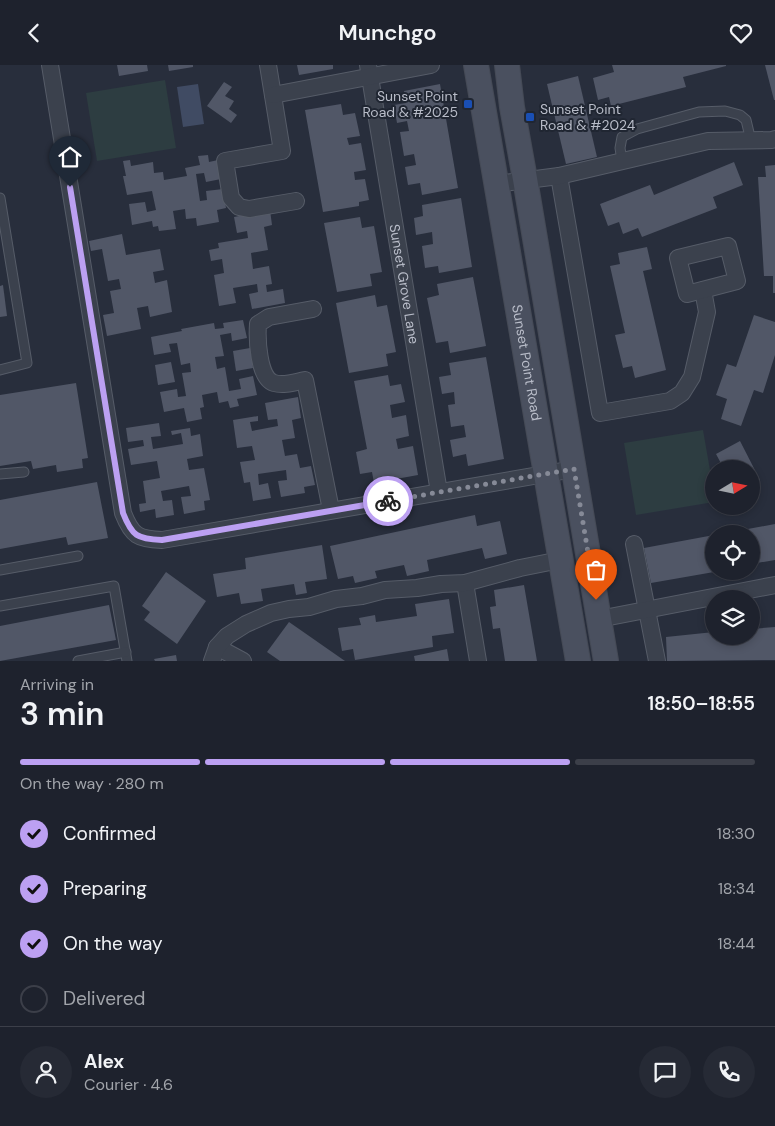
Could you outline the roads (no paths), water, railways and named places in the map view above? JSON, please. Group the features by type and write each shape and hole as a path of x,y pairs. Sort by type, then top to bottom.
{"main road":[{"name":"Sunset Point Road","path":"476,65 578,661"},
{"name":"Sunset Point Road","path":"506,65 606,661"}],"street":[{"path":"50,65 123,513 128,527 137,536 162,540 574,469"},
{"path":"268,65 282,151 225,161 231,198 239,207 249,209 296,201"},
{"path":"273,95 369,71 431,65"},
{"name":"Sunset Grove Lane","path":"369,71 439,492"},
{"path":"496,184 559,176 708,141 775,139"},
{"path":"559,176 600,413 670,401 682,393 692,377 707,312 703,290"},
{"path":"313,309 269,317 258,324 257,339 263,373 271,382 281,384 305,380 331,511"},
{"path":"634,544 657,661"},
{"path":"243,661 215,654 227,636 246,624 271,613 385,591 465,583 520,568 560,560"},
{"path":"465,583 478,661"},
{"path":"599,619 775,585"}],"lane":[{"path":"622,161 620,148 622,137 638,129 699,112 725,111 740,115 746,120 751,141"},
{"path":"0,198 27,363 0,370"},
{"path":"0,474 24,472"},
{"path":"0,570 78,556"},
{"path":"0,606 114,586 126,657 78,661"}],"water":[{"path":"198,84 204,124 183,127 177,87"}],"place":[{"name":"Sunset Point Road & #2025","path":"468,104"},
{"name":"Sunset Point Road & #2024","path":"530,117"}]}
